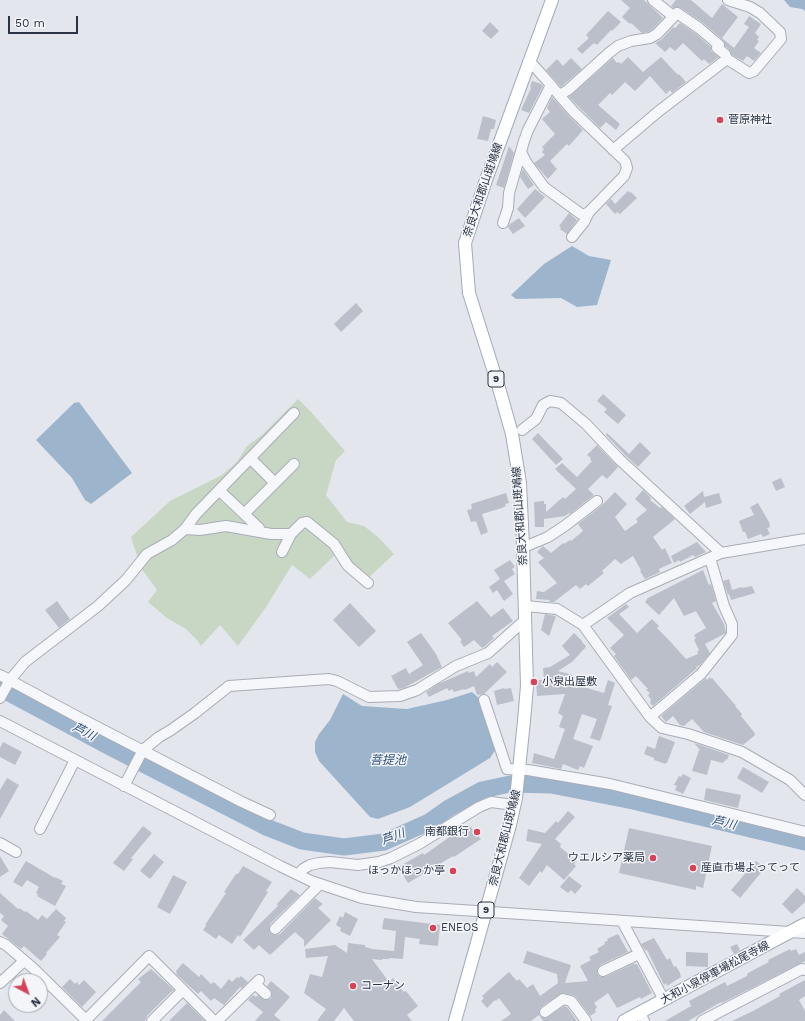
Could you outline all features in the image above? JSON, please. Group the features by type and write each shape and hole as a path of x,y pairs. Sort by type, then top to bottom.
{"main road":[{"name":"奈良大和郡山斑鳩線","path":"455,1021 486,912 515,801 527,686 526,620 520,483 512,434 469,293 465,243 528,62 552,0"},
{"name":"大和小泉停車場松尾寺線","path":"624,1021 642,1017 664,1000 805,924"}],"street":[{"path":"653,0 673,16"},
{"path":"559,95 568,90 614,49 631,41 650,38 660,31 677,12 699,28 718,45 716,48 725,54 727,59 750,73 754,71 781,39 780,32 760,13 750,7 728,0"},
{"path":"613,150 659,111 727,59"},
{"path":"528,62 534,66 559,95 625,161 627,168 626,173 621,180 589,212 584,222 572,237"},
{"path":"504,223 508,208 509,193 528,130 551,85"},
{"path":"521,152 526,162 544,187 581,214 589,212"},
{"path":"522,430 536,419 543,405 550,401 561,404 586,424 619,459 721,553"},
{"path":"0,698 10,680 25,662 88,615 126,580 147,554 172,540 185,529 196,514 294,413"},
{"path":"250,458 275,483"},
{"path":"244,514 294,464"},
{"path":"219,490 259,528 258,532"},
{"path":"523,546 548,537 597,501"},
{"path":"282,552 291,534 302,523 307,522 334,544 348,566 368,583"},
{"path":"185,529 200,530 226,526 271,534 291,534"},
{"path":"583,625 630,593 721,553 805,539"},
{"path":"650,716 701,674 732,635 732,624 724,606 710,558"},
{"path":"525,606 557,609 583,625 650,716 662,728 688,734 742,752 790,780 805,795"},
{"path":"124,786 143,750 159,737 195,713 229,686 330,679 369,697 400,696 417,690 456,666 488,653 526,620"},
{"path":"0,675 242,802 270,815"},
{"path":"484,700 507,769 519,772 610,784 805,832"},
{"path":"0,721 255,854 298,875 345,893 416,908 805,933"},
{"path":"40,829 75,760"},
{"path":"298,875 303,869 319,862 358,865 379,862 392,858 419,844 479,807 491,802 515,801"},
{"path":"0,843 16,852"},
{"path":"275,929 320,884"},
{"path":"622,921 664,1000"},
{"path":"0,942 6,945 24,961 87,1021 149,956 216,1021 257,982 266,994"},
{"path":"603,971 639,954"},
{"path":"0,984 24,961"},
{"path":"702,1021 802,969 805,970"},
{"path":"152,1021 183,990"},
{"path":"546,1012 563,999 571,1001 586,1021"}],"green space":[{"path":"298,399 345,451 336,460 326,495 347,522 364,526 378,537 394,554 364,582 336,554 310,579 292,565 266,607 238,646 220,625 201,646 186,629 167,618 148,602 157,590 141,568 131,537 170,501 222,475 237,462 247,446 262,435"}],"water":[{"path":"784,0 805,0 805,11 790,7"},
{"path":"572,246 589,256 611,260 597,305 577,307 561,298 516,299 511,295 544,264"},
{"path":"79,402 132,473 91,504 85,500 72,478 36,440 74,403"},
{"name":"菩提池","path":"472,692 480,699 496,749 490,758 410,807 378,819 370,817 319,761 315,752 315,742 319,734 330,720 343,694 362,706 407,709 447,700"}],"building":[{"path":"621,0 644,0 663,18 653,29 642,33 622,17 630,8"},
{"path":"676,0 691,0 712,18 722,4 738,17 722,38 734,48 749,27 744,24 749,16 761,24 755,33 759,37 757,40 759,41 754,48 761,53 754,61 747,56 743,61 732,55 729,49 725,46 723,40 703,23 681,8 673,8 671,6"},
{"path":"608,11 621,22 597,45 594,43 582,54 577,49 589,38 586,35"},
{"path":"490,22 499,31 491,39 482,31"},
{"path":"680,23 695,33 711,47 711,51 719,57 709,64 704,59 702,61 683,43 675,51 670,47 665,52 655,43 662,39 673,27 675,28"},
{"path":"628,57 643,72 661,57 686,82 672,93 670,90 666,94 650,76 635,91 625,82 612,95 610,93 598,105 620,124 616,130 606,122 600,128 569,97 613,58 617,63 619,62 621,64"},
{"path":"571,58 582,69 561,87 546,70 557,59 563,66"},
{"path":"532,81 543,86 529,113 521,110 531,88"},
{"path":"552,97 583,130 569,146 567,144 550,161 557,169 548,179 534,163 545,155 542,152 544,149 542,147 555,134 542,119 550,112 547,108"},
{"path":"483,116 496,120 494,129 491,129 488,141 477,139"},
{"path":"509,146 514,153 504,188 496,185"},
{"path":"523,169 534,185 528,189 520,177"},
{"path":"535,189 545,197 525,218 517,209"},
{"path":"628,191 637,198 620,214 617,212 615,214 606,204 611,199 615,204"},
{"path":"569,213 577,220 567,234 560,229 561,227 559,226"},
{"path":"519,218 525,226 513,234 508,227"},
{"path":"356,303 363,311 341,332 334,324"},
{"path":"603,394 626,415 618,424 604,412 607,409 597,401"},
{"path":"538,433 563,459 556,465 532,439"},
{"path":"607,433 629,454 640,442 651,453 638,467 606,435"},
{"path":"597,445 618,467 607,479 602,475 588,489 594,495 570,514 544,519 544,527 535,527 534,502 544,501 544,504 546,504 546,512 563,497 565,499 576,489 555,469 562,463 577,477 592,461 587,455"},
{"path":"781,478 785,487 776,491 772,482"},
{"path":"643,490 651,498 650,500 660,508 662,507 675,519 653,537 662,550 665,548 672,563 659,569 660,572 645,579 633,556 621,564 615,559 602,571 604,573 588,586 586,584 580,589 576,585 554,602 549,602 550,600 536,599 537,591 544,592 557,583 538,562 544,558 537,552 543,546 551,553 563,543 564,544 570,540 571,541 583,531 578,524 601,506 615,492 627,504 615,517 625,531 638,522 636,519 647,510 635,499"},
{"path":"703,491 704,497 719,493 722,503 706,508 705,502 690,514 684,506"},
{"path":"506,493 509,503 505,504 506,506 482,514 488,532 481,535 476,521 471,522 467,510 472,509 471,504"},
{"path":"758,503 769,522 770,527 767,528 770,534 763,537 761,534 748,539 745,532 743,532 739,521 754,515 750,507"},
{"path":"697,542 706,552 695,557 693,555 680,562 679,560 674,563 671,556"},
{"path":"510,560 515,567 512,569 515,574 504,581 513,594 504,601 497,590 493,593 489,587 500,579 494,570"},
{"path":"703,570 709,585 711,584 716,601 712,603 724,624 726,633 705,644 710,653 700,665 653,706 650,703 651,700 648,695 650,693 646,690 648,689 636,676 631,680 614,656 616,654 610,648 624,635 607,618 626,604 629,607 619,614 637,633 652,619 659,626 657,628 686,659 698,654 697,652 699,650 694,640 696,638 694,635 706,628 696,611 684,616 674,598 659,615 645,602 648,598"},
{"path":"729,579 732,590 752,586 755,593 731,600 723,581"},
{"path":"57,601 70,619 59,628 45,610"},
{"path":"477,601 491,617 503,608 513,621 492,636 494,638 483,648 474,640 464,647 460,641 462,640 448,623"},
{"path":"350,603 376,631 359,647 333,620"},
{"path":"545,614 556,616 549,636 541,630"},
{"path":"421,633 436,654 442,667 404,688 398,689 391,676 406,668 409,674 423,665 407,642"},
{"path":"574,633 586,646 572,662 558,671 573,675 570,683 604,693 608,680 615,683 608,705 612,706 600,741 590,738 597,719 582,714 573,739 593,746 584,768 580,766 578,770 563,764 561,769 532,763 534,753 554,759 565,729 559,727 563,716 558,713 565,694 537,696 536,680 544,680 543,668 550,667 570,655 562,646"},
{"path":"497,662 507,672 484,694 477,695 474,686 465,690 454,692 452,689 449,691 447,688 429,697 426,692 438,684 468,671 469,673 474,671 476,677 490,664 492,667"},
{"path":"710,677 736,706 742,714 741,716 754,732 755,735 743,745 704,732 692,719 684,726 680,725 673,716 666,722 661,716 706,678 707,680"},
{"path":"504,688 511,688 514,701 497,705 494,691"},
{"path":"659,736 675,742 666,764 654,760 654,758 644,754 647,746 655,749"},
{"path":"3,742 22,752 15,765 0,757 0,748"},
{"path":"694,743 729,755 727,760 726,759 723,763 711,760 707,775 692,771 699,750 701,751"},
{"path":"743,767 769,782 762,793 737,778"},
{"path":"683,774 691,778 683,794 675,790 677,786 674,785 679,776 681,777"},
{"path":"7,778 19,785 0,819 0,790"},
{"path":"706,788 741,795 738,808 704,800"},
{"path":"568,811 575,817 555,839 561,844 560,847 577,861 574,864 576,866 564,880 547,865 542,873 540,871 529,886 519,878 542,844 526,841 528,829 545,833 556,821 558,823"},
{"path":"468,824 481,839 454,857 453,856 408,883 398,867 423,853 424,855"},
{"path":"143,826 152,833 131,858 133,859 124,871 113,863"},
{"path":"629,828 712,846 703,888 696,886 696,890 619,873"},
{"path":"154,854 164,862 150,879 140,871"},
{"path":"0,856 9,871 0,877"},
{"path":"26,861 63,881 61,884 66,886 55,906 37,896 38,894 36,893 39,887 27,880 22,887 13,882"},
{"path":"756,861 765,868 740,898 731,890"},
{"path":"243,866 272,882 266,891 268,892 240,937 238,935 232,944 219,935 216,939 203,930 226,893 224,892"},
{"path":"173,875 187,882 170,914 157,907"},
{"path":"569,876 582,886 575,894 571,890 568,893 560,887"},
{"path":"797,888 805,896 805,902 792,914 782,904"},
{"path":"291,889 300,895 270,924 269,930 271,934 280,934 315,898 323,904 318,908 331,920 304,947 304,940 295,932 270,955 259,945 254,950 243,940 278,906 277,904"},
{"path":"0,893 18,909 19,908 25,912 26,911 38,920 42,915 47,919 56,909 66,918 64,921 66,922 57,935 60,937 41,961 24,946 21,949 2,934 8,926 1,920 4,916 0,913"},
{"path":"345,912 358,919 350,936 340,931 341,928 336,925 340,916 343,918"},
{"name":"コーナン","path":"384,918 440,925 438,946 419,944 420,939 405,937 403,959 372,959 389,982 393,978 418,1006 407,1015 412,1021 354,1021 344,1008 334,1021 317,1021 326,1009 304,993 310,974 322,977 328,956 306,958 305,949 335,945 347,953 348,943 365,945 365,947 372,949 394,951 396,931 382,929"},
{"path":"618,934 628,952 600,965 597,973 600,977 605,977 633,964 637,964 652,993 641,999 640,997 617,1008 608,993 594,1003 597,1007 595,1010 596,1012 590,1016 576,997 562,993 541,1007 539,1010 540,1016 546,1018 564,1006 567,1007 577,1021 543,1021 539,1015 531,1021 501,1021 511,1014 499,998 487,1008 481,1001 484,998 482,996 509,972 517,981 519,979 527,988 533,984 540,996 558,983 557,974 523,963 527,951 571,965 565,983 588,981 580,966 591,960 589,957 599,952 597,949 605,944 604,942 608,941 607,939"},
{"path":"654,938 667,960 670,958 674,967 676,966 680,973 681,977 667,986 666,983 664,985 647,950 645,950 641,944"},
{"path":"737,944 740,950 734,954 730,947"},
{"path":"790,949 791,951 796,949 799,955 805,952 805,961 722,1003 721,1002 688,1021 665,1021 691,1006 689,1001 725,982 727,986 747,976 748,973 769,962 768,960"},
{"path":"686,952 708,953 708,967 686,966"},
{"path":"183,963 199,977 201,974 211,984 214,982 221,989 229,979 232,982 237,977 239,978 241,976 248,982 242,988 240,987 224,1005 214,998 211,1001 201,991 198,994 176,974 176,971"},
{"path":"151,969 174,990 147,1016 145,1021 102,1021 141,982 138,979"},
{"path":"70,979 75,984 77,982 79,985 84,980 96,992 82,1007 62,987"},
{"path":"805,980 805,996 799,1000 805,1011 805,1021 732,1021 780,996 779,994"},
{"path":"271,981 290,997 274,1015 281,1021 255,1021 263,1012 248,1000 253,995 256,997 258,995 264,1000 271,999 272,992 267,986"},
{"path":"187,1003 205,1021 169,1021"},
{"path":"4,1010 15,1021 0,1021 0,1015"}],"waterway":[{"name":"芦川","path":"0,688 110,747 266,827 302,841 344,847 384,842 429,822 449,808 482,790 510,784 551,785 633,801 805,842"}],"place":[{"name":"菅原神社","path":"720,120"},
{"name":"小泉出屋敷","path":"534,682"},
{"name":"南都銀行","path":"477,832"},
{"name":"ウエルシア薬局","path":"653,858"},
{"name":"産直市場よってって","path":"693,868"},
{"name":"ほっかほっか亭","path":"453,871"},
{"name":"ENEOS","path":"433,928"},
{"name":"コーナン","path":"353,986"}]}
